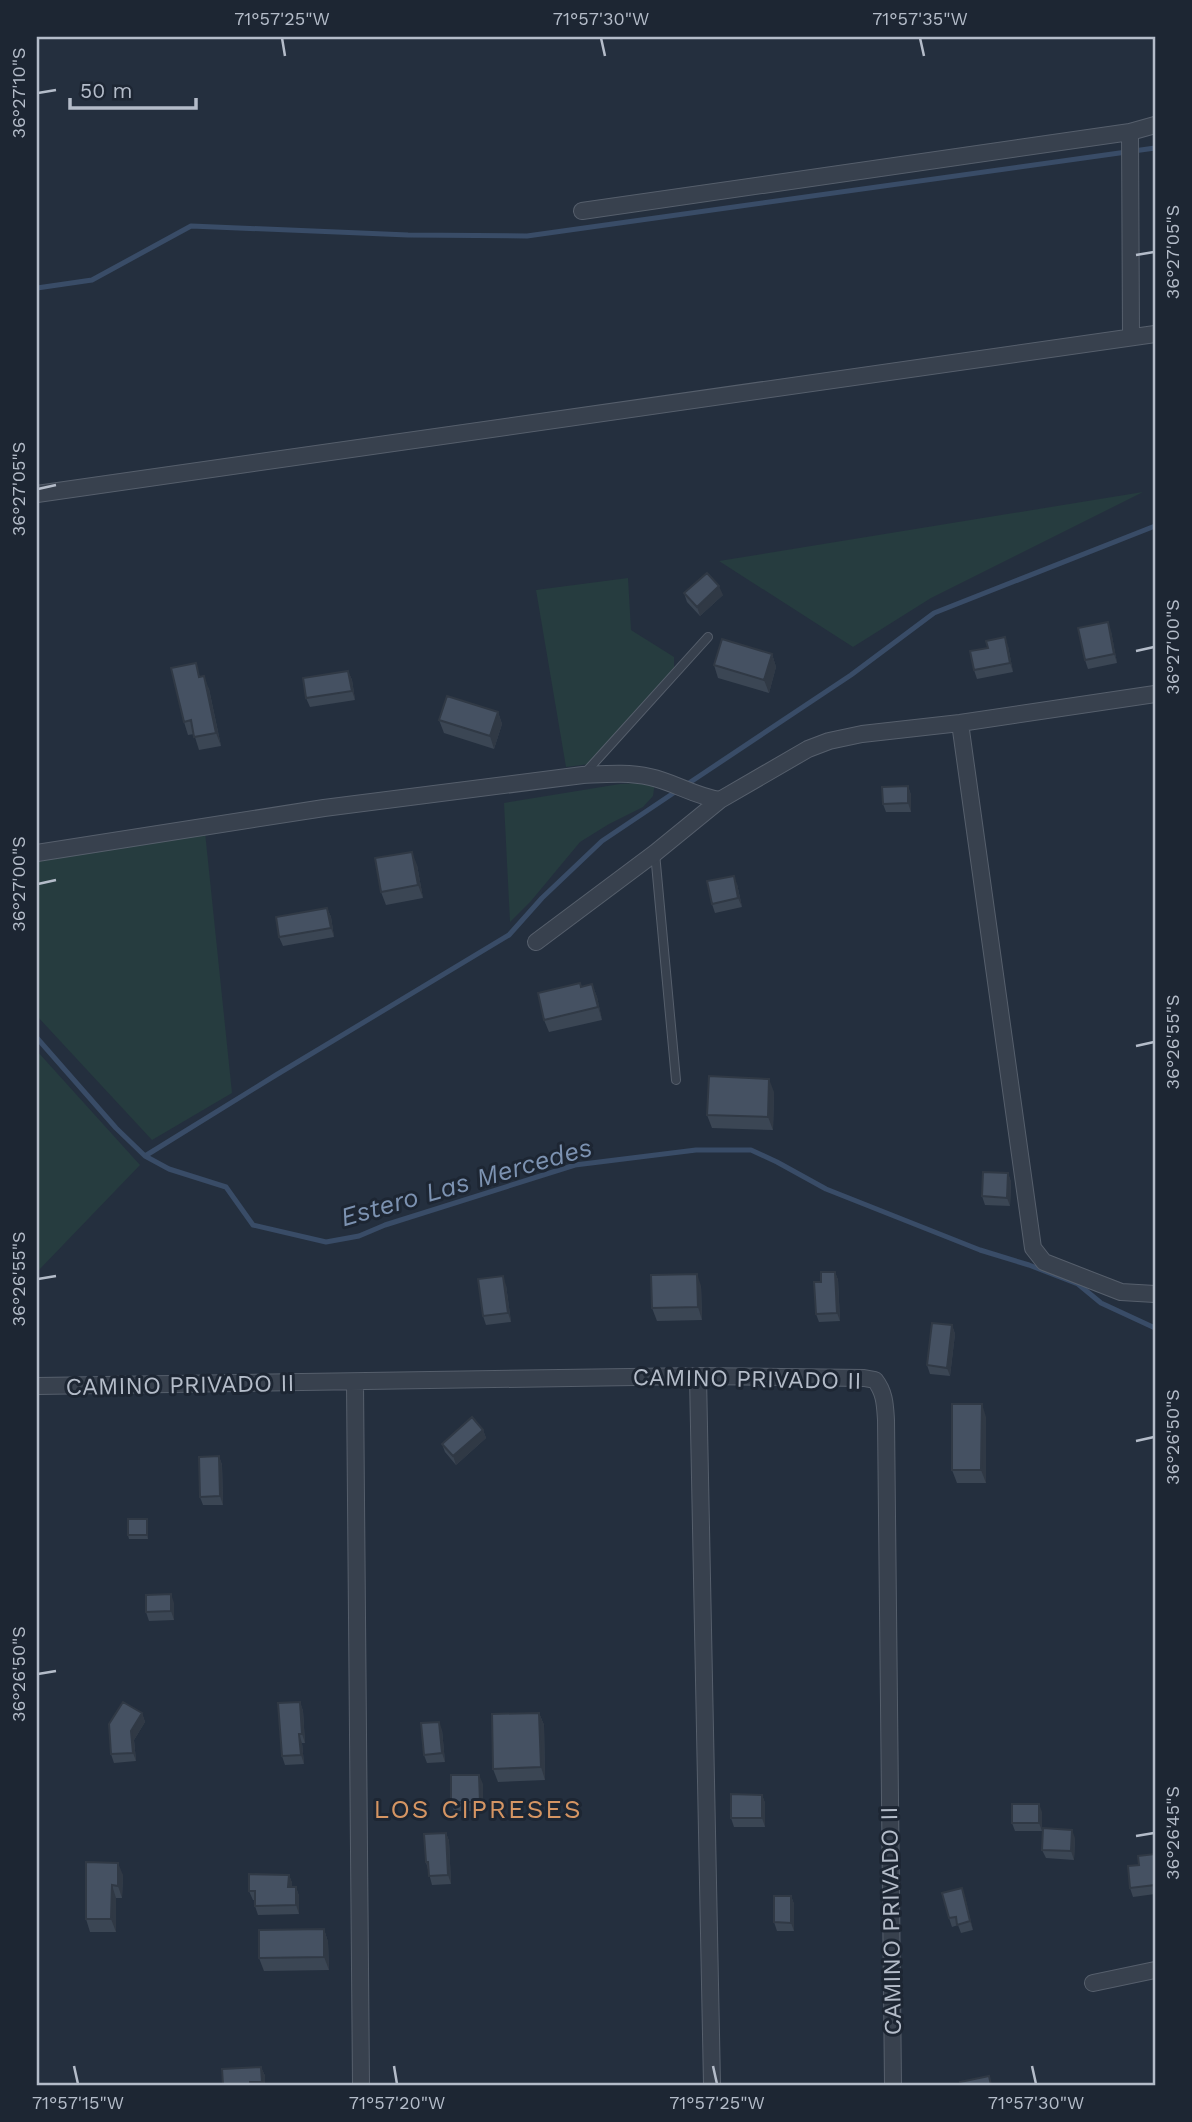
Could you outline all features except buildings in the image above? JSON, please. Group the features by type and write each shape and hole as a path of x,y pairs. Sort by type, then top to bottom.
{"street":[{"path":"582,211 1130,136 1155,125"},
{"path":"1130,136 1131,337"},
{"path":"37,494 1155,334"},
{"path":"536,942 655,853 720,800 808,748 862,734 960,723 1155,694"},
{"path":"960,723 1033,1248 1044,1262 1121,1293 1155,1294"},
{"path":"37,853 324,808 583,775 620,773 653,777 703,798 720,800"},
{"path":"698,1376 712,2085"},
{"name":"CAMINO PRIVADO II","path":"37,1386 698,1376 875,1380 882,1388 884,1397 893,2085"},
{"path":"355,1383 361,2085"},
{"path":"1093,1983 1155,1970"}],"lane":[{"path":"583,775 708,637"},
{"path":"655,853 676,1080"}],"green space":[{"path":"1143,492 931,598 853,647 719,561"},
{"path":"628,578 631,630 674,657 674,681 598,763 566,767 536,590"},
{"path":"655,782 653,796 643,807 580,842 510,922 504,803 620,784"},
{"path":"205,832 232,1093 152,1140 37,1016 37,855"},
{"path":"37,1051 140,1165 37,1272"}],"waterway":[{"path":"37,288 92,280 191,226 408,235 527,236 1155,148"},
{"path":"686,785 851,675 934,613 1155,526"},
{"path":"145,1156 509,935 542,898 602,841 678,790"},
{"name":"Estero Las Mercedes","path":"37,1038 116,1128 145,1156 169,1169 226,1187 253,1225 326,1242 359,1236 385,1225 575,1165 696,1150 751,1150 826,1189 980,1250 1078,1284 1101,1303 1155,1328"}],"district":[{"name":"LOS CIPRESES","path":"478,1809"}]}
